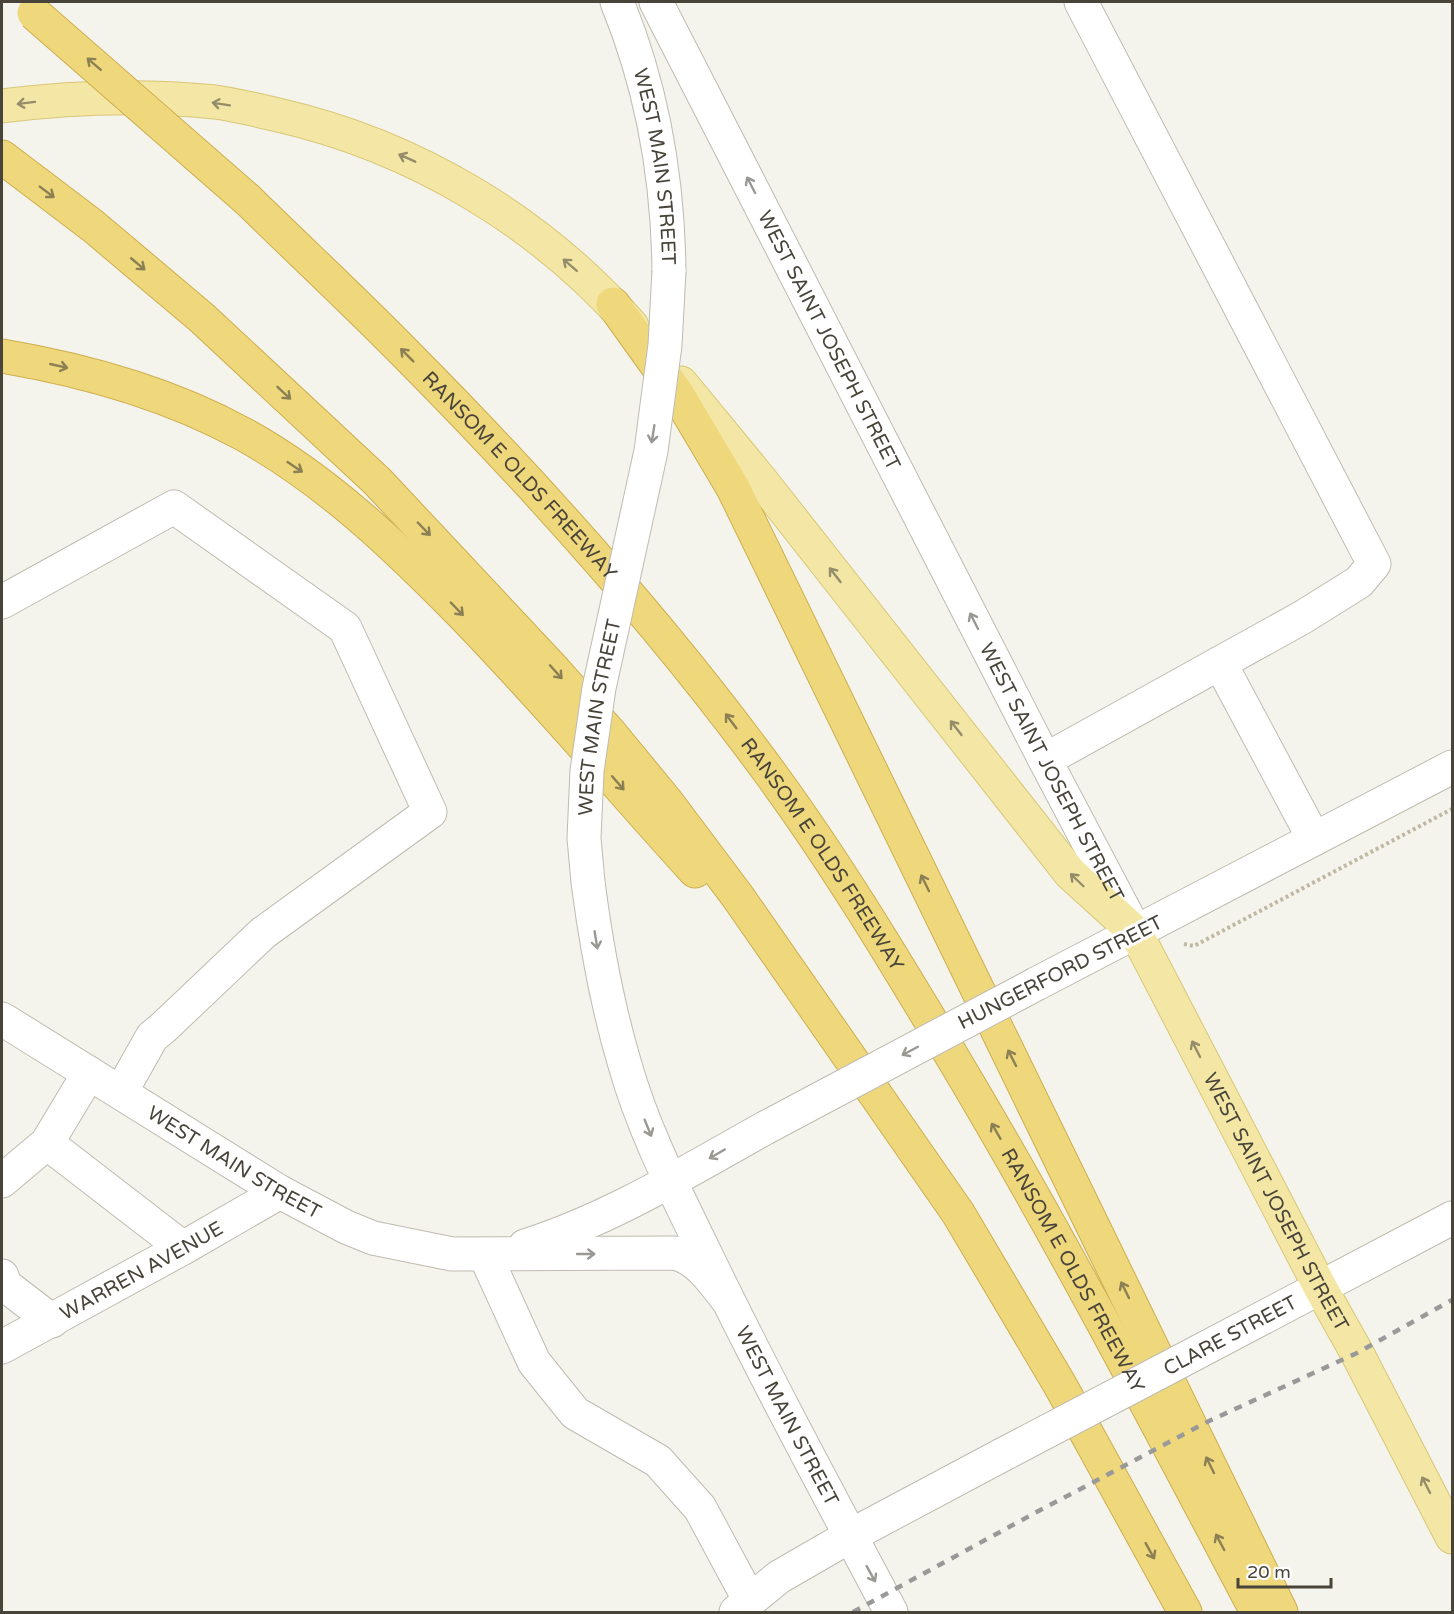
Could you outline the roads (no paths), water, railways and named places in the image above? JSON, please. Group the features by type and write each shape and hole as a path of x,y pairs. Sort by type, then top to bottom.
{"highway":[{"name":"RANSOM E OLDS FREEWAY","path":"26,7 248,200 403,350 478,427 668,641 775,780 833,864 976,1096 1127,1365 1257,1612"},
{"path":"2,157 93,226 202,318 281,389 377,481 431,536 610,733 666,801 738,897 958,1213 1060,1385 1185,1612"},
{"path":"613,304 676,392 734,488 1281,1612"},
{"path":"2,356 90,374 145,391 241,433 323,486 391,544 494,647 564,722 661,834 806,994"}],"main road":[{"path":"2,106 84,99 154,99 216,103 318,124 411,159 480,199 552,249 613,304 691,394 1070,873 1136,933"},
{"name":"WEST SAINT JOSEPH STREET","path":"1136,933 1452,1538"}],"street":[{"name":"WEST MAIN STREET","path":"617,2 634,45 653,122 666,195 669,271 665,345 651,451 599,688 587,771 584,827 588,882 602,978 639,1106 669,1180 726,1298 891,1612"},
{"name":"WEST SAINT JOSEPH STREET","path":"656,2 1136,933"},
{"path":"1045,760 1303,617 1359,582 1374,564 1081,2"},
{"path":"2,602 174,507 345,628 430,812 262,933 152,1037 121,1092"},
{"path":"1220,663 1314,839"},
{"name":"HUNGERFORD STREET","path":"669,1180 1036,984 1452,767"},
{"name":"WEST MAIN STREET","path":"2,1019 280,1192 337,1223 373,1238 444,1252 485,1255 675,1253 684,1255 694,1262 726,1298"},
{"path":"2,1181 47,1143 89,1073"},
{"path":"47,1143 183,1248"},
{"name":"WEST MAIN STREET","path":"485,1255 508,1251 569,1230 669,1180"},
{"name":"WARREN AVENUE","path":"2,1347 280,1192"},
{"name":"CLARE STREET","path":"743,1607 779,1577 850,1536 1452,1218"},
{"path":"485,1255 534,1362 575,1413 658,1461 665,1468 699,1508 743,1607"},
{"path":"2,1276 5,1285 51,1321"}],"railway":[{"path":"853,1612 1209,1421 1357,1353 1452,1300"}]}
